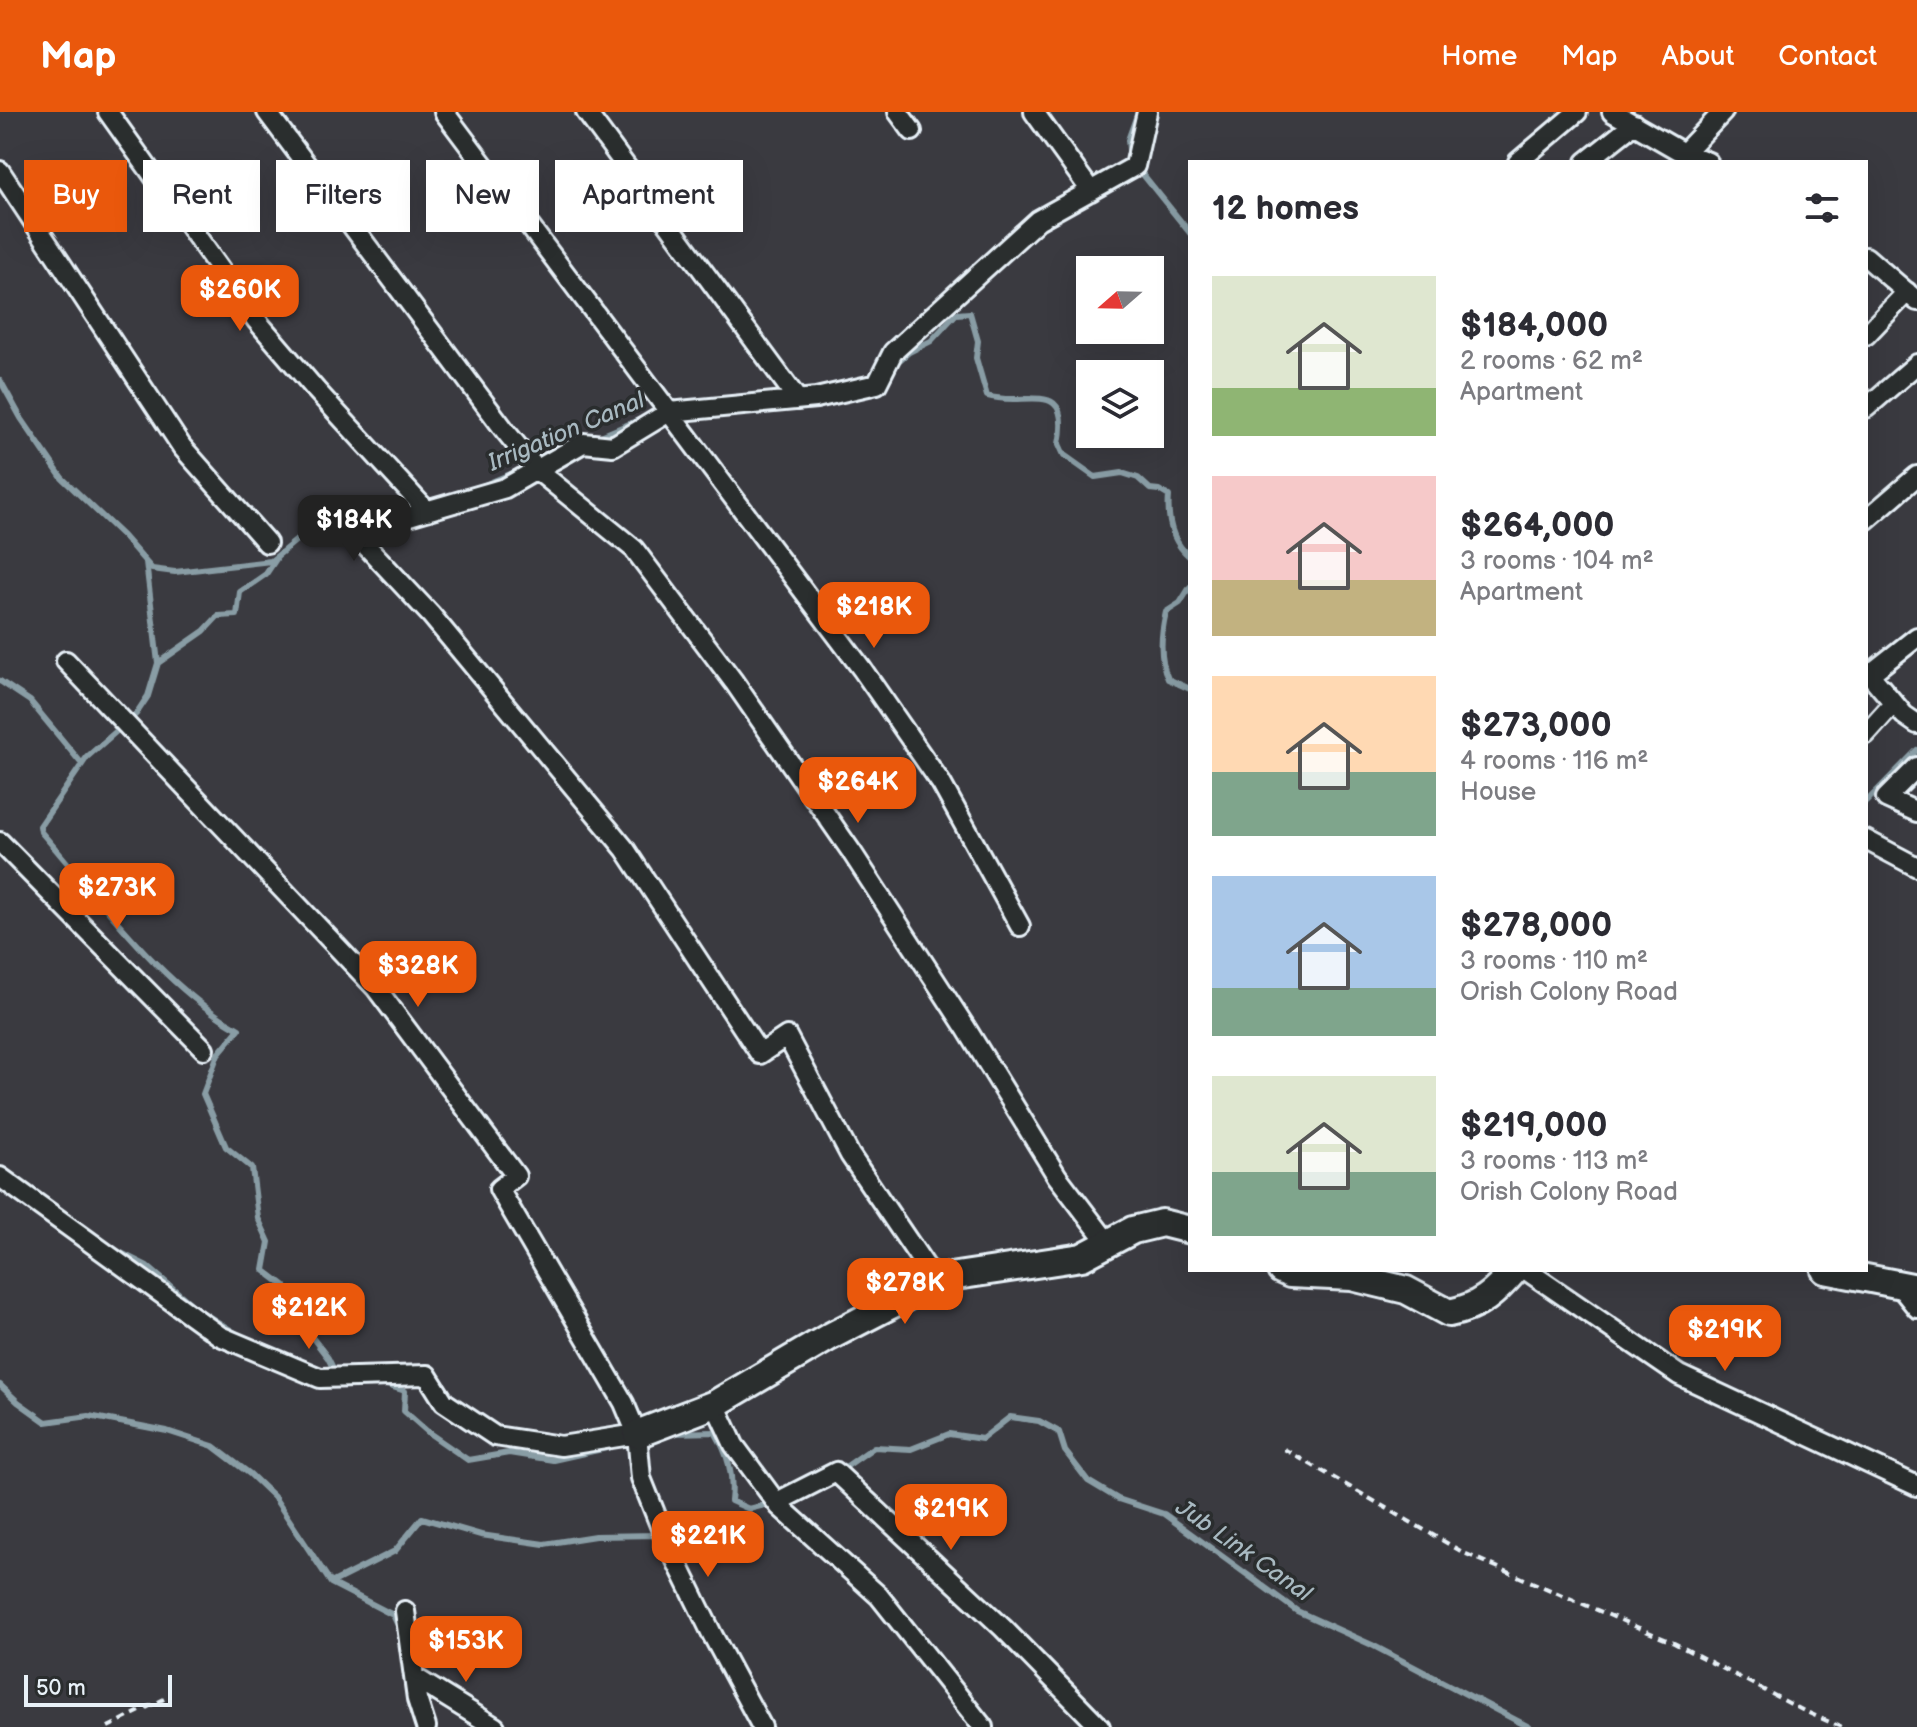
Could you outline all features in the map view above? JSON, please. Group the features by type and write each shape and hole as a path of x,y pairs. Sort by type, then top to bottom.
{"street":[{"path":"108,112 257,321 427,511"},
{"path":"267,112 537,470 634,549 725,670 867,876 1057,1176 1108,1243"},
{"path":"444,112 862,669 932,771 1020,926"},
{"path":"586,112 798,400"},
{"path":"898,112 912,131"},
{"path":"1034,112 1091,191"},
{"path":"936,1282 850,1155 787,1036 760,1054 625,849 431,615 358,537 402,518 505,488 583,443 613,446 669,412 798,400 877,384 893,352 1038,220 1135,166 1147,112"},
{"path":"1520,160 1577,112"},
{"path":"1612,112 1634,124 1675,155 1699,160"},
{"path":"1675,155 1723,112"},
{"path":"1589,160 1634,124"},
{"path":"0,171 182,447 267,543"},
{"path":"1868,259 1912,297 1868,333"},
{"path":"1868,406 1917,364"},
{"path":"1868,518 1917,476"},
{"path":"1917,637 1868,672 1904,715 1917,724"},
{"path":"66,661 376,988 516,1176 499,1189 624,1403 637,1434 641,1478 665,1538 762,1727"},
{"path":"1868,732 1894,703"},
{"path":"1917,767 1886,798 1917,812"},
{"path":"1868,841 1917,867"},
{"path":"0,842 204,1049"},
{"path":"0,1177 220,1336 320,1378 427,1375 444,1402 495,1436 561,1446 637,1434 715,1404 829,1337 943,1278 1082,1257 1133,1230 1162,1223 1188,1230"},
{"path":"1286,1272 1352,1277 1406,1290 1449,1313 1471,1309 1498,1289 1513,1272"},
{"path":"1529,1272 1679,1375 1917,1486"},
{"path":"1835,1272 1907,1286 1917,1308"},
{"path":"715,1404 734,1445 777,1502 879,1596 983,1727"},
{"path":"777,1502 836,1472 1003,1628 1100,1727"},
{"path":"405,1611 417,1699 426,1727"},
{"path":"414,1677 495,1727"}],"path":[{"path":"1284,1449 1464,1553 1674,1643 1841,1727"},
{"path":"108,1727 164,1699"}],"waterway":[{"name":"Irrigation Canal","path":"1130,159 1128,140 1138,112"},
{"name":"Irrigation Canal","path":"1137,167 1188,231"},
{"name":"Irrigation Canal","path":"895,364 909,352 931,341 956,314 970,313 978,341 976,358 987,396 1052,402 1059,410 1059,444 1064,455 1095,477 1122,473 1138,478 1150,489 1169,496 1172,530 1188,555"},
{"name":"Irrigation Canal","path":"0,380 21,418 62,478 123,536 152,569 175,572 271,561 304,534 373,523"},
{"name":"Irrigation Canal","path":"596,438 641,419"},
{"name":"Irrigation Canal","path":"482,486 520,470"},
{"name":"Jub Link Canal","path":"158,663 204,631 218,616 237,615 240,592 266,574 276,559"},
{"name":"Jub Link Canal","path":"146,562 158,663 148,696 136,714 87,757 40,826 41,832 108,912 158,965 184,990 239,1029 218,1054 203,1094 226,1147 252,1168 258,1218 269,1242 264,1270 285,1286 292,1311 328,1358 336,1374"},
{"name":"Irrigation Canal","path":"1188,590 1180,603 1166,612 1162,646 1168,679 1188,688"},
{"name":"Jub Link Canal","path":"0,681 30,701 82,764"},
{"name":"Irrigation Canal","path":"1868,800 1917,750"},
{"name":"Jub Link Canal","path":"111,1248 147,1266 197,1309 237,1334"},
{"name":"Jub Link Canal","path":"380,1383 405,1391 404,1411 468,1460 509,1453 553,1460 611,1447"},
{"name":"Irrigation Canal","path":"0,1385 46,1422 89,1416 167,1431 213,1446 274,1497 331,1583 393,1615 401,1632"},
{"name":"Jub Link Canal","path":"837,1468 847,1466 874,1447 911,1449 949,1434 982,1439 1010,1417 1039,1421 1059,1432 1065,1451 1088,1481 1118,1499 1164,1514 1297,1611 1372,1645 1529,1727"},
{"name":"Jub Link Canal","path":"672,1433 715,1432 729,1465 731,1501 749,1509 773,1503"},
{"path":"331,1583 395,1551 422,1518 481,1535 544,1544 595,1536 659,1535 660,1538"}]}
